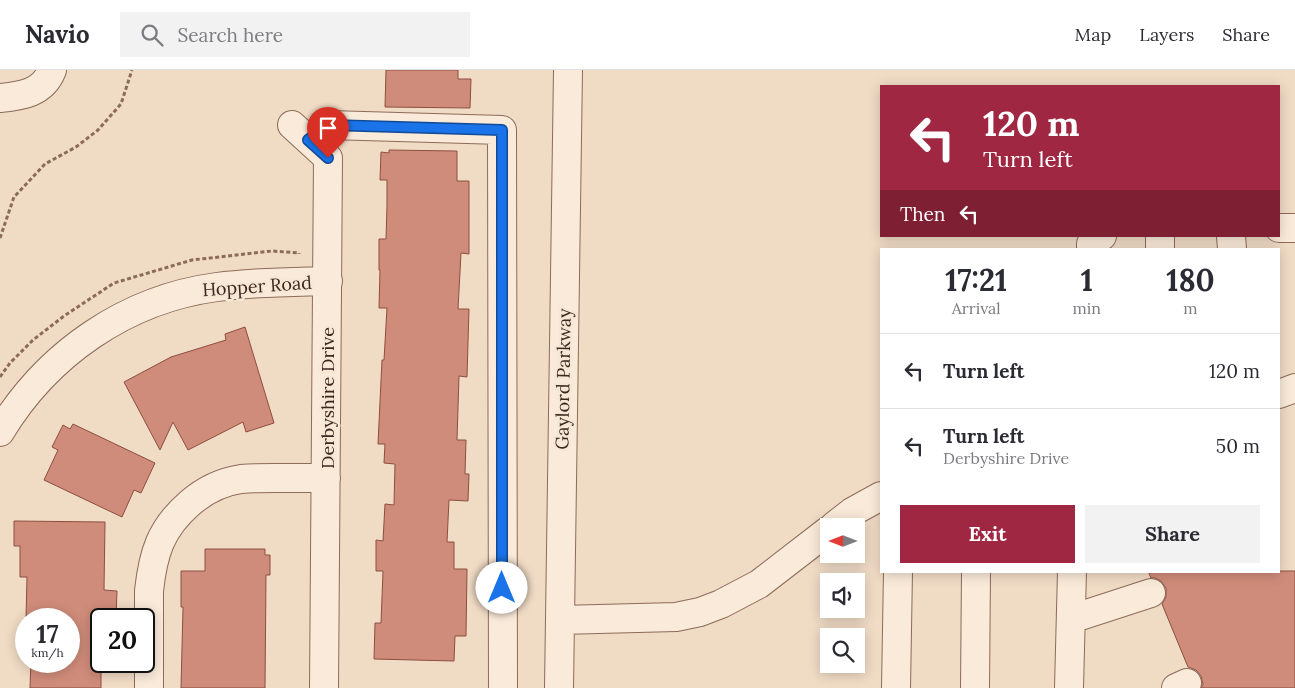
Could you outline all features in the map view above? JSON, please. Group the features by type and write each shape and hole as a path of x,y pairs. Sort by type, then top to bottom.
{"street":[{"name":"Gaylord Parkway","path":"559,688 568,70"},
{"path":"0,98 22,95 46,79"},
{"name":"Derbyshire Drive","path":"324,688 328,158 300,132 329,125 502,130 503,688"},
{"path":"1280,228 1295,228"},
{"path":"1091,248 1091,244 1101,237"},
{"name":"Hopper Road","path":"0,432 19,402 47,371 86,338 122,316 168,297 209,288 243,284 328,281"},
{"path":"1280,394 1295,388"},
{"path":"149,688 149,591 151,576 156,553 174,518 206,491 222,484 252,478 326,478"},
{"path":"844,518 852,512 878,502"},
{"path":"560,620 676,617 700,612 721,604 759,584 820,537"},
{"path":"896,688 898,573"},
{"path":"975,688 976,573"},
{"path":"1069,688 1072,573"},
{"path":"1071,620 1151,593"}],"path":[{"path":"0,238 14,196 45,164 76,148 98,130 121,104 132,70"}],"building":[{"path":"386,70 458,70 458,79 471,79 470,108 385,107"},
{"path":"389,150 457,151 457,181 469,181 469,254 461,253 458,309 469,309 467,377 459,376 457,440 466,440 465,474 469,474 468,501 449,500 447,542 454,542 454,569 467,569 466,636 455,636 454,661 374,659 375,623 381,623 383,571 376,571 376,540 383,541 385,504 394,505 395,464 384,463 385,444 378,444 382,360 384,360 387,308 379,308 379,239 386,239 387,206 387,180 380,180 381,152 389,153"},
{"path":"245,327 274,423 246,432 243,422 188,450 173,422 160,450 124,382 171,357 226,340 225,334"},
{"path":"73,424 155,463 141,493 134,490 122,517 44,480 58,450 52,447 63,425 70,429"},
{"path":"14,521 105,522 104,590 117,591 116,608 90,608 90,673 101,673 101,688 30,688 31,673 80,673 80,608 26,608 27,577 20,577 20,546 14,546"},
{"path":"205,549 265,549 265,555 270,555 270,575 266,575 265,688 181,688 183,607 181,607 181,571 205,571"},
{"path":"1280,571 1295,571 1295,688 1201,688 1203,684 1201,676 1196,670 1188,667 1162,604 1166,597 1166,588 1161,581 1151,578 1149,573 1280,573"}],"route":[{"path":"328,158 308,140 329,125 502,130 502,588"}]}
